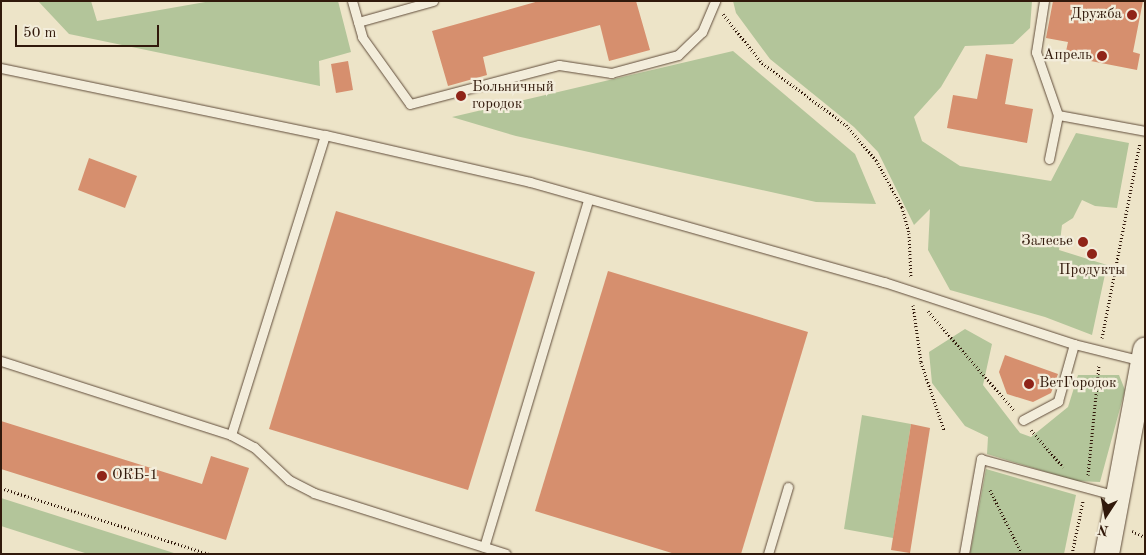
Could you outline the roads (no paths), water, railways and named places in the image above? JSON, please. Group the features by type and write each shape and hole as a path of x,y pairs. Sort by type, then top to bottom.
{"street":[{"path":"1106,554 1144,358"}],"lane":[{"path":"352,1 362,37 410,104 559,65 611,73 678,55 702,32 715,3"},
{"path":"358,22 433,1"},
{"path":"1044,1 1036,52 1058,115 1049,159"},
{"path":"1,68 325,135 530,182 588,201 912,292 1074,344 1144,358"},
{"path":"1058,115 1145,131"},
{"path":"231,435 325,135"},
{"path":"484,547 588,201"},
{"path":"1023,420 1058,401 1074,344"},
{"path":"1,361 231,435 254,447 289,480 314,493 506,554"},
{"path":"964,554 981,459 1117,496"},
{"path":"768,554 788,487"}],"place":[{"name":"Дружба","path":"1132,15"},
{"name":"Апрель","path":"1102,56"},
{"name":"Больничный городок","path":"461,96"},
{"name":"Залесье","path":"1083,242"},
{"name":"Продукты","path":"1092,254"},
{"name":"ВетГородок","path":"1029,384"},
{"name":"ОКБ-1","path":"102,476"}]}
